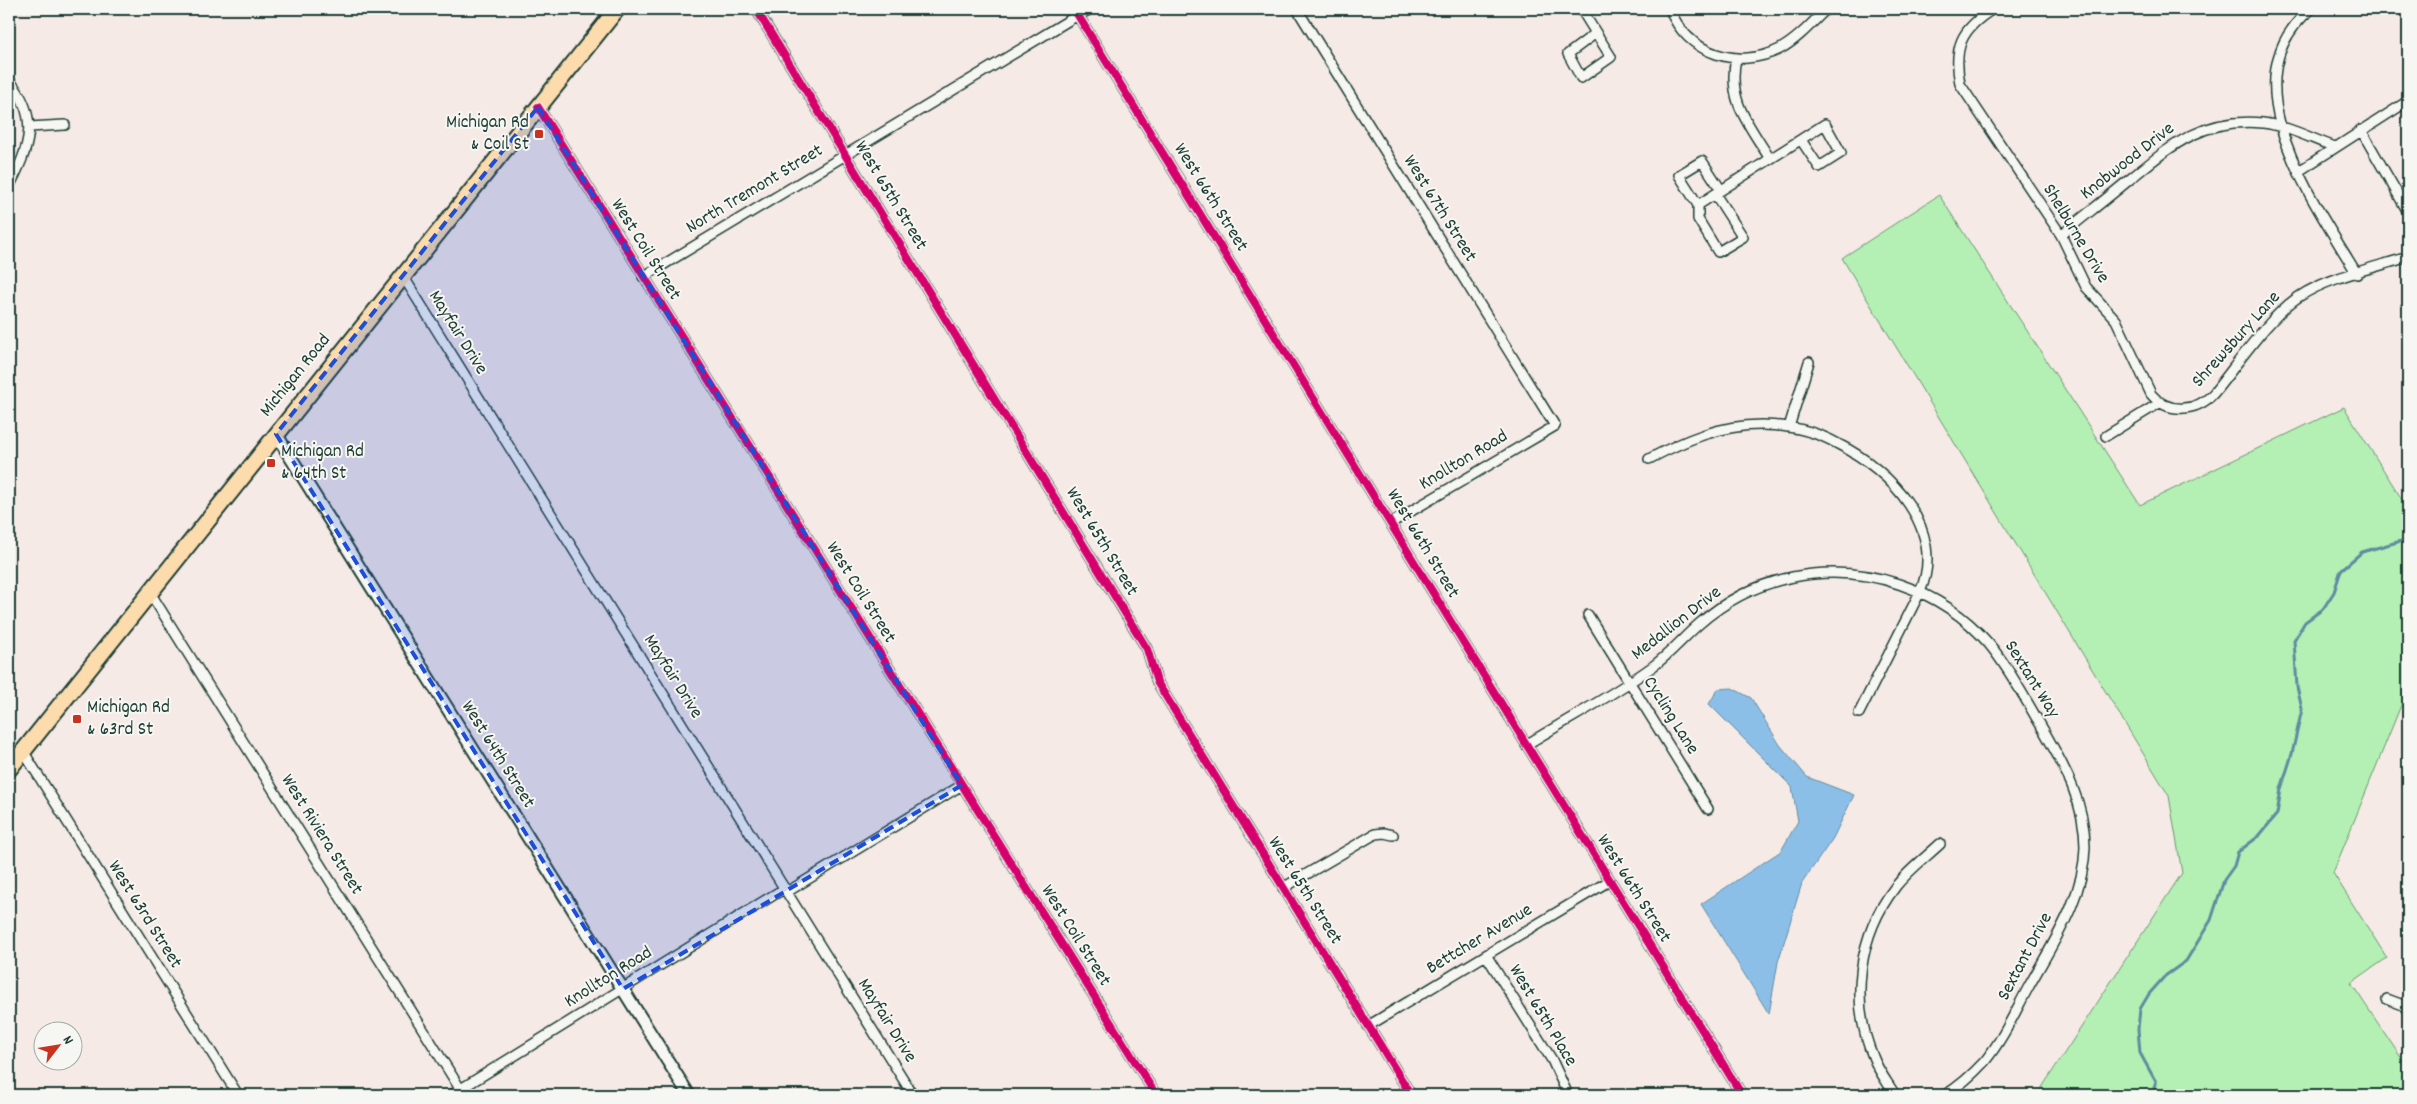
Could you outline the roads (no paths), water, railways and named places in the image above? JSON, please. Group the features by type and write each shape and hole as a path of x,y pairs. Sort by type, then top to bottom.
{"main road":[{"name":"Michigan Road","path":"9,769 149,591 617,9"}],"street":[{"name":"West 65th Street","path":"756,9 1147,649 1157,682 1411,1095"},
{"name":"North Tremont Street","path":"643,277 1076,12 1091,9"},
{"name":"West 67th Street","path":"1297,9 1554,426"},
{"path":"1581,9 1596,33 1610,57 1581,78 1568,54 1596,33"},
{"path":"1670,9 1679,27 1698,47 1708,52 1736,58 1759,57 1781,49 1796,38 1826,9"},
{"name":"Shelburne Drive","path":"1993,9 1977,20 1964,35 1958,50 1957,70 1964,93 2061,235 2086,287 2116,320 2150,394 2172,408"},
{"path":"2311,9 2292,31 2277,62 2274,91 2276,110 2306,188 2357,274"},
{"name":"West 66th Street","path":"1076,12 1742,1095"},
{"path":"1736,58 1732,77 1734,95 1770,159"},
{"path":"9,80 20,95 27,113 29,127 25,156 9,187"},
{"path":"2299,171 2408,101"},
{"name":"West Coil Street","path":"538,107 1156,1095"},
{"name":"Knobwood Drive","path":"2061,235 2167,149 2189,135 2210,127 2234,123 2266,124 2282,127 2335,147"},
{"path":"1698,205 1825,124 1841,153 1819,167 1801,140"},
{"path":"29,127 64,125"},
{"path":"2361,130 2408,212"},
{"path":"1702,161 1743,236 1718,252 1698,220 1698,205 1679,175 1702,161"},
{"name":"Shrewsbury Lane","path":"2172,408 2190,408 2209,397 2279,314 2297,298 2318,286 2408,257"},
{"name":"Mayfair Drive","path":"402,276 913,1095"},
{"path":"1789,427 1809,362"},
{"path":"2106,436 2161,402"},
{"path":"1649,459 1693,438 1715,430 1752,425 1789,427 1820,436 1858,455 1887,478 1905,499 1921,526 1927,548 1927,566 1920,592 1859,713"},
{"name":"Knollton Road","path":"1391,523 1554,426"},
{"name":"West 64th Street","path":"276,434 689,1095"},
{"name":"Medallion Drive","path":"1526,745 1654,665 1702,622 1724,605 1748,592 1778,581 1809,574 1850,574 1890,581 1920,592"},
{"name":"West Riviera Street","path":"149,591 463,1092"},
{"name":"Sextant Way","path":"1920,592 1959,615 1991,646 2008,669 2063,765 2077,795 2081,811"},
{"name":"Cycling Lane","path":"1588,615 1708,809"},
{"name":"West 63rd Street","path":"23,751 238,1095"},
{"name":"Knollton Road","path":"451,1095 463,1092 623,989 962,784"},
{"name":"Sextant Drive","path":"1945,1095 1973,1073 1998,1043 2070,910 2078,888 2084,856 2081,811"},
{"path":"1283,888 1375,834 1384,832 1393,835"},
{"path":"1895,1095 1873,1058 1864,1028 1860,1001 1861,965 1869,934 1885,902 1908,873 1940,844"},
{"name":"Bettcher Avenue","path":"1368,1026 1609,881"},
{"name":"West 65th Place","path":"1486,955 1555,1066 1568,1095"},
{"path":"2387,999 2403,1005 2408,1011"}],"water":[{"path":"1732,688 1751,698 1780,745 1807,777 1854,795 1833,838 1802,883 1778,962 1769,1014 1701,904 1781,851 1798,821 1792,787 1709,704 1718,689"}],"waterway":[{"path":"2152,1095 2156,1082 2140,1053 2138,1029 2140,1009 2149,994 2165,976 2186,961 2211,920 2224,880 2234,866 2238,852 2259,836 2277,814 2281,789 2292,754 2302,709 2297,687 2294,640 2305,622 2323,609 2334,592 2341,570 2362,552 2408,539"}],"place":[{"name":"Michigan Rd & Coil St","path":"539,134"},
{"name":"Michigan Rd & 64th St","path":"271,463"},
{"name":"Michigan Rd & 63rd St","path":"77,719"}]}
